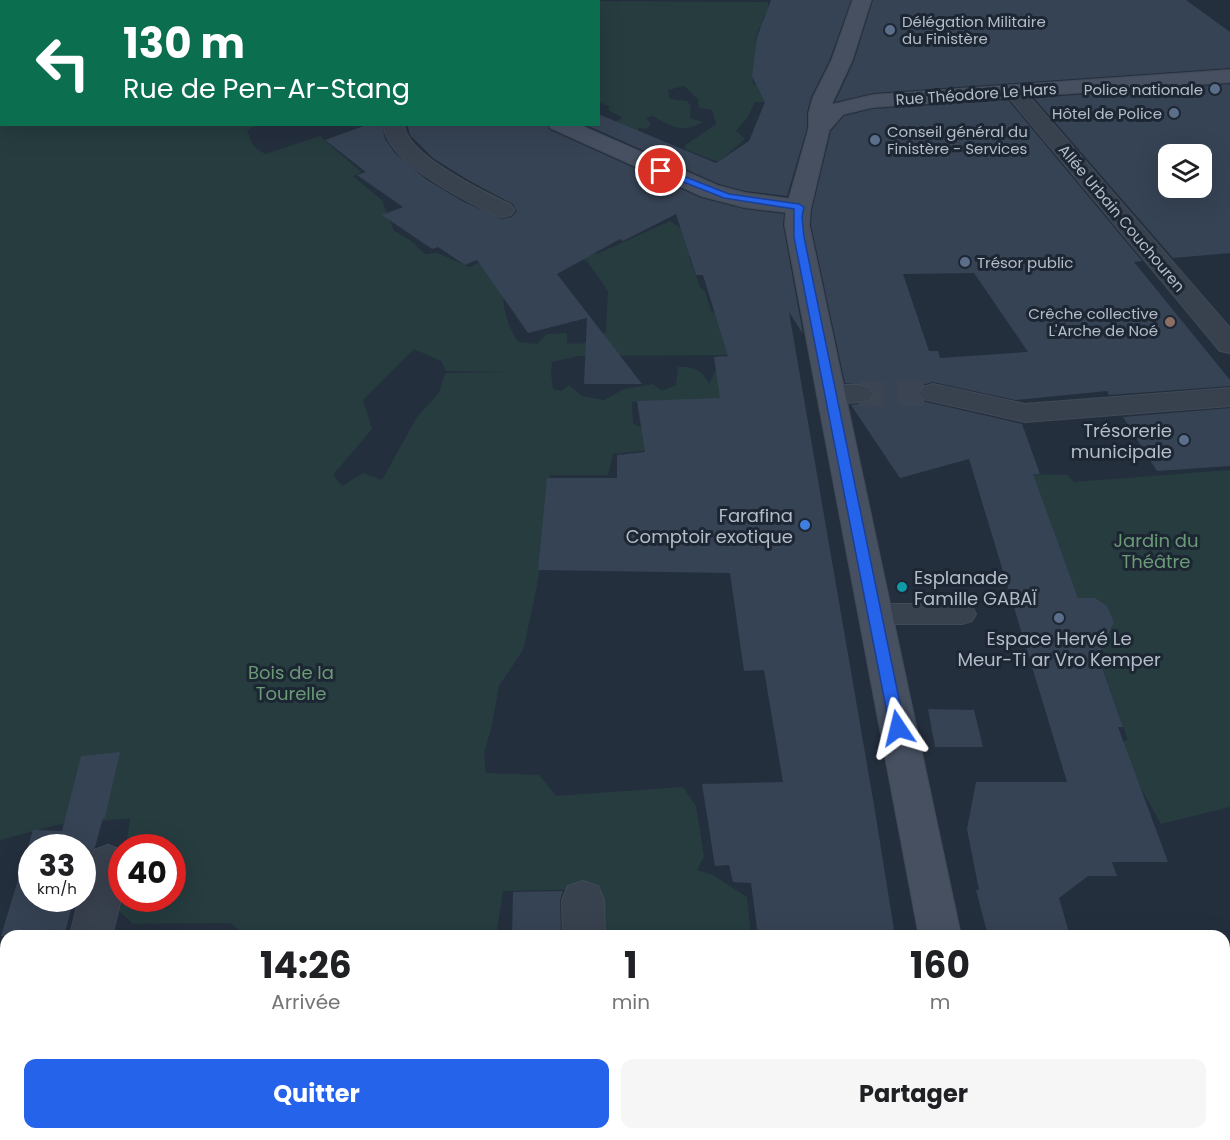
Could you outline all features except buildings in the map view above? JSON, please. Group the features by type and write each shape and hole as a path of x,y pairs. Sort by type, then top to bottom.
{"street":[{"path":"862,0 842,60 819,113 819,128 797,217 799,237 845,394 876,614 939,930"},
{"name":"Rue Théodore Le Hars","path":"819,128 836,110 865,102 1230,76"},
{"name":"Rue Théodore Le Hars","path":"830,85 844,97 865,102"},
{"name":"Allée Urbain Couchouren","path":"1014,91 1230,345"},
{"path":"394,126 394,132 398,138 429,170 460,189 503,210"},
{"path":"563,126 710,191 744,200 799,207"},
{"path":"933,393 957,395 996,409 1025,413 1230,397"},
{"path":"92,930 108,863"}],"lane":[{"path":"876,614 962,614"}],"green space":[{"path":"600,1 768,2 768,10 762,20 766,23 766,27 759,28 755,41 773,45 757,62 753,70 753,84 773,87 766,102 755,102 747,118 736,131 745,139 718,162 687,150 684,146 716,124 712,110 699,108 698,99 684,86 668,90 670,99 687,101 691,106 690,118 703,122 689,128 677,127 652,116 646,118 651,124 647,129 638,128 639,131 625,135 602,127 623,118 608,110 610,107 600,102"},
{"name":"Bois de la Tourelle","path":"0,126 257,126 247,130 253,146 265,154 320,136 361,172 353,176 382,200 394,231 410,240 425,254 438,253 469,267 510,247 503,296 507,318 518,342 537,344 547,334 567,333 567,343 578,344 592,340 606,332 608,291 587,261 556,255 571,242 597,254 670,221 689,233 701,256 689,257 700,287 705,291 711,311 725,314 736,355 579,356 552,362 553,389 561,391 569,385 582,396 604,400 624,389 653,384 662,391 676,385 678,367 684,367 693,368 709,383 716,370 732,373 742,398 632,402 633,424 690,446 613,454 608,475 550,475 538,580 523,650 499,686 484,753 486,773 539,775 556,796 683,787 696,806 704,856 697,870 713,875 747,897 750,930 595,930 590,889 503,891 497,930 239,930 230,923 133,924 120,912 186,912 186,834 128,834 130,818 57,825 0,840","holes":["414,349 441,361 446,371 511,372 445,373 439,393 417,417 382,480 363,473 342,486 333,475 372,429 363,400"]},
{"name":"Jardin du Théâtre","path":"1230,470 1230,807 1161,824 1116,744 1128,740 1089,630 1114,622 1108,609 1101,602 1078,598 1048,517 1028,474 1068,475 1074,482"}],"tunnel":[{"path":"859,394 933,393"}],"place":[{"name":"Délégation Militaire du Finistère","path":"890,30"},
{"name":"Police nationale","path":"1215,89"},
{"name":"Hôtel de Police","path":"1174,113"},
{"name":"Conseil général du Finistère - Services","path":"875,140"},
{"name":"Trésor public","path":"965,262"},
{"name":"Crêche collective L'Arche de Noé","path":"1170,322"},
{"name":"Trésorerie municipale","path":"1184,440"},
{"name":"Farafina Comptoir exotique","path":"805,525"},
{"name":"Esplanade Famille GABAÏ","path":"902,587"},
{"name":"Espace Hervé Le Meur-Ti ar Vro Kemper","path":"1059,618"}],"route":[{"path":"661,171 698,187 727,196 799,207 797,225 799,237 898,728"}]}
